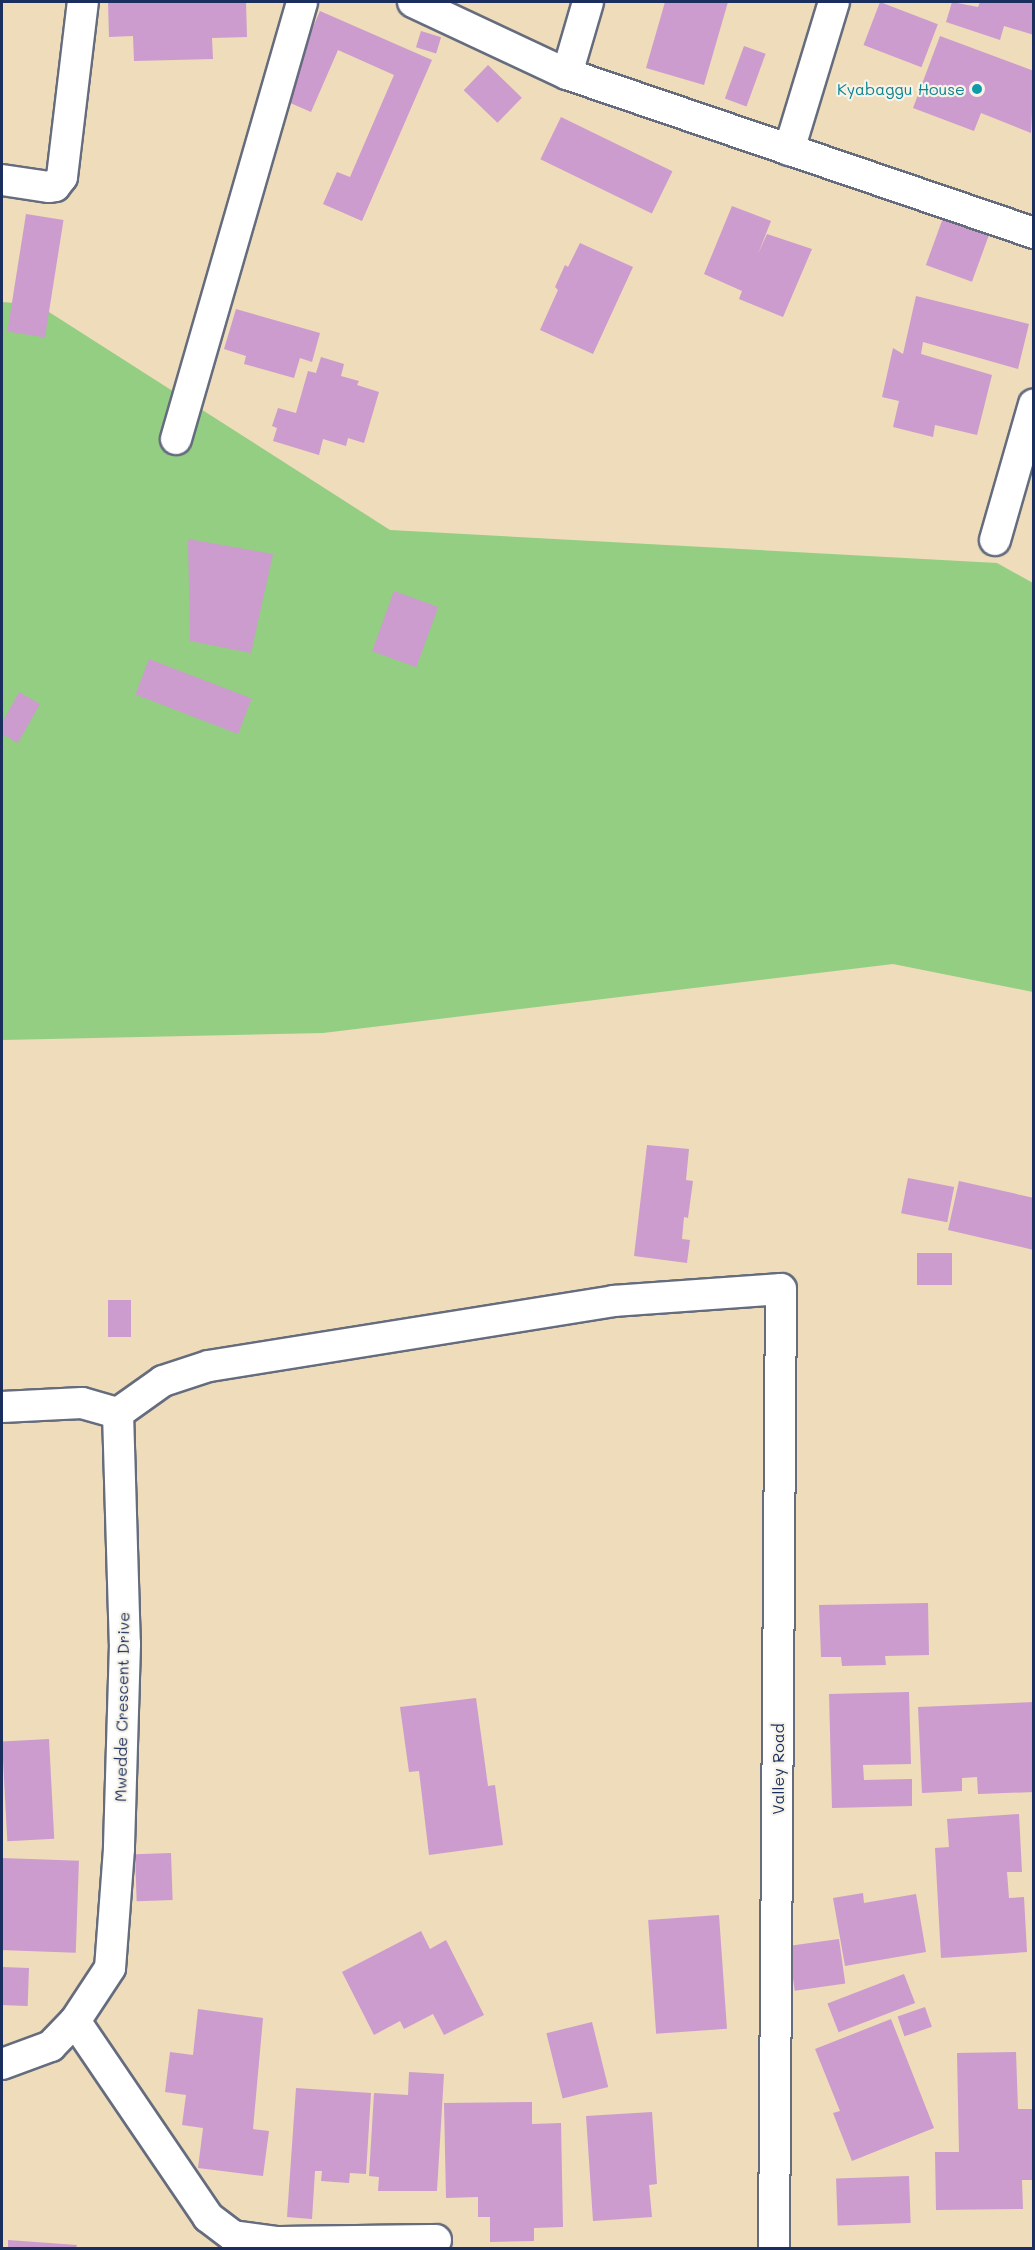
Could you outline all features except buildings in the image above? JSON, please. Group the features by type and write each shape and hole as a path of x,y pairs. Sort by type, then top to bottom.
{"street":[{"path":"2,180 49,187 58,184 62,177 83,2"},
{"path":"176,439 302,2"},
{"path":"413,2 567,74 1034,233"},
{"path":"567,74 588,2"},
{"path":"789,150 834,2"},
{"path":"995,540 1034,404"},
{"name":"Valley Road","path":"118,1413 163,1382 209,1366 614,1300 781,1289 774,2248"},
{"path":"2,1407 82,1403 118,1413"},
{"name":"Mwedde Crescent Drive","path":"2,2064 51,2046 75,2021 110,1968 119,1849 125,1644 118,1413"},
{"path":"75,2021 208,2217 233,2236 276,2242 436,2240"}],"green space":[{"path":"2,302 38,305 390,530 997,563 1033,583 1033,992 893,964 323,1033 2,1040"}],"place":[{"name":"Kyabaggu House","path":"977,89"}]}
